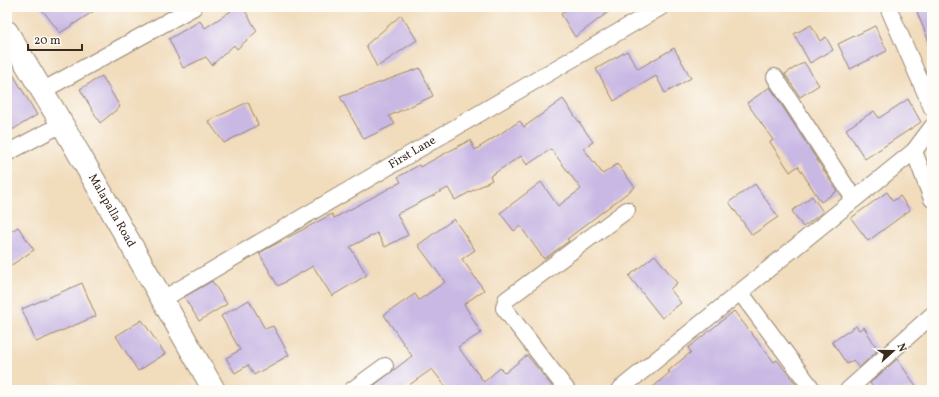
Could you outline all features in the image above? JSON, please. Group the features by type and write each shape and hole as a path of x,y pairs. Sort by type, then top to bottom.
{"street":[{"path":"42,91 194,7"},
{"name":"First Lane","path":"163,299 659,7"},
{"path":"888,7 932,108"},
{"name":"Malapalla Road","path":"7,32 62,124 214,390"},
{"path":"775,77 854,199"},
{"path":"7,153 62,124"},
{"path":"619,390 914,151 932,127"},
{"path":"914,151 932,199"},
{"path":"567,390 504,308 506,300 628,210"},
{"path":"740,292 812,390"},
{"path":"848,390 932,315"},
{"path":"352,390 385,366"}],"building":[{"path":"40,7 100,7 60,33"},
{"path":"237,7 243,7 257,31 237,49 234,45 212,65 206,57 183,68 169,39 200,21 205,28"},
{"path":"570,7 615,7 575,37 561,14"},
{"path":"915,7 932,7 932,47 931,47"},
{"path":"401,15 417,40 377,67 366,45"},
{"path":"811,25 820,41 826,37 833,50 810,63 794,34"},
{"path":"875,26 887,51 850,69 838,44"},
{"path":"674,48 691,78 665,93 656,76 614,101 596,69 627,51 638,69"},
{"path":"804,62 819,85 800,97 785,74"},
{"path":"7,64 37,115 7,133"},
{"path":"420,68 433,96 389,116 395,124 364,139 340,97"},
{"path":"102,76 120,107 100,123 80,89"},
{"path":"770,87 837,191 821,202 798,166 790,172 770,142 773,140 747,103"},
{"path":"563,99 593,142 583,148 603,174 617,164 635,187 567,239 569,241 544,259 520,226 514,231 500,213 541,182 558,206 581,189 551,149 527,165 521,156 490,176 492,180 455,200 448,188 397,214 408,235 385,247 377,233 350,247 367,275 332,296 313,266 278,286 259,253 332,214 334,218 401,182 398,177 470,140 475,150 520,121 524,127"},
{"path":"908,99 921,122 865,159 846,129 874,111 879,118"},
{"path":"248,102 258,125 224,143 208,121"},
{"path":"755,184 778,217 752,235 729,202"},
{"path":"887,192 893,201 900,196 910,210 868,241 851,218"},
{"path":"812,196 823,212 803,227 792,211"},
{"path":"454,219 475,250 462,259 484,290 464,304 481,333 458,347 484,382 500,368 505,373 527,355 555,390 448,390 432,369 402,390 368,390 412,356 384,315 415,294 419,300 445,282 418,245"},
{"path":"18,227 34,250 7,268 7,234"},
{"path":"655,255 677,283 670,289 681,303 662,318 629,276"},
{"path":"212,281 227,304 199,321 184,297"},
{"path":"82,283 96,316 36,342 22,309"},
{"path":"249,300 265,329 273,326 289,355 254,375 248,365 235,373 226,358 240,350 221,316"},
{"path":"734,311 774,362 777,360 796,384 789,390 650,390 670,372 668,371 691,352 688,348"},
{"path":"142,320 165,354 138,371 116,336"},
{"path":"856,326 859,330 864,327 878,350 859,368 853,360 847,364 832,342"},
{"path":"897,359 919,390 875,390 870,383"}]}
